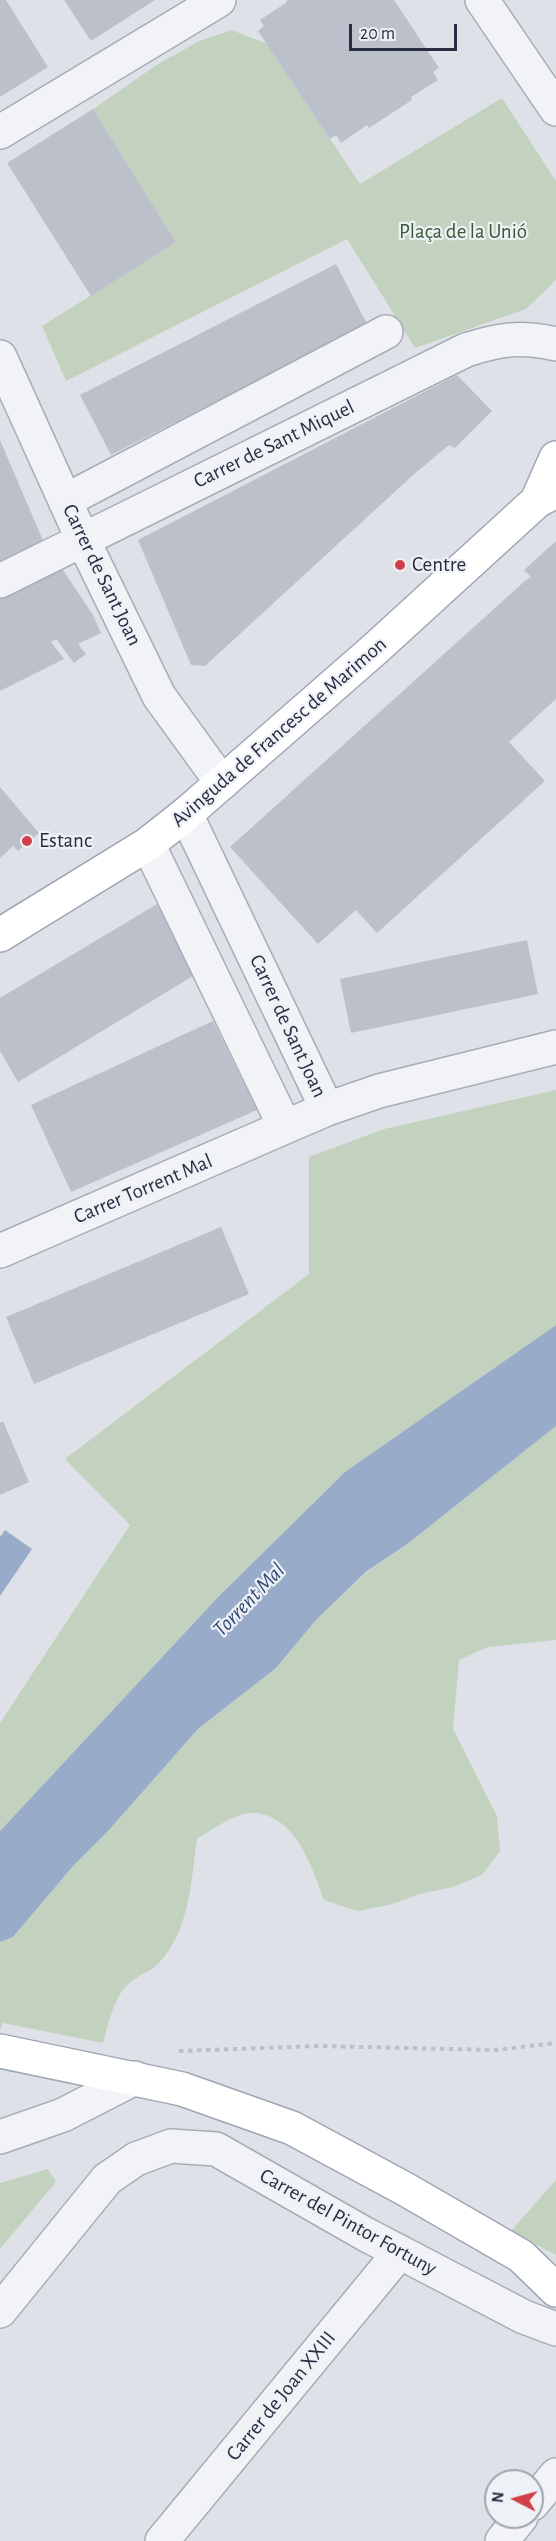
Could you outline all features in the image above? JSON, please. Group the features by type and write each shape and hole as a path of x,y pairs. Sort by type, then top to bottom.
{"main road":[{"name":"Avinguda de Francesc de Marimon","path":"0,935 148,844 186,814 546,496 556,458"},
{"path":"0,2051 135,2078 182,2090 292,2128 405,2188 521,2256 556,2290"},
{"path":"521,2256 556,2260"}],"street":[{"path":"0,132 219,0"},
{"path":"482,0 554,97"},
{"path":"65,501 386,332"},
{"name":"Carrer de Sant Miquel","path":"0,581 82,538 466,350 501,339 556,344"},
{"name":"Carrer de Sant Joan","path":"0,357 82,538 159,696 222,783"},
{"name":"Carrer de Sant Joan","path":"186,814 327,1109 285,1127"},
{"path":"148,844 285,1127"},
{"path":"327,1109 379,1091 556,1047"},
{"name":"Carrer Torrent Mal","path":"0,1251 285,1127"},
{"path":"0,2137 63,2115 135,2078"},
{"name":"Carrer del Pintor Fortuny","path":"0,2311 107,2179 136,2159 171,2146 216,2149 400,2252 524,2317 556,2329"},
{"name":"Carrer de Joan XXIII","path":"162,2541 400,2252"},
{"path":"544,2490 556,2475"},
{"path":"502,2541 512,2529"}],"path":[{"path":"211,2049 319,2046 496,2050 556,2043"}],"green space":[{"name":"Plaça de la Unió","path":"232,30 267,44 360,184 502,98 556,181 556,280 526,309 415,348 347,239 66,381 42,326 176,242 93,109 158,64 199,41"},
{"path":"556,1090 556,1325 345,1472 219,1596 0,1831 0,1723 130,1525 65,1459 309,1274 309,1157 384,1129"},
{"path":"556,1426 556,1640 488,1647 459,1660 453,1729 497,1816 500,1851 482,1875 453,1887 420,1894 389,1905 357,1911 324,1900 301,1846 282,1824 256,1813 241,1815 197,1839 191,1888 177,1935 159,1963 132,1981 121,1993 113,2009 103,2043 3,2023 0,2031 0,1942 13,1937 74,1865 109,1830 198,1729 276,1668 316,1620 368,1571 406,1545"},
{"path":"48,2169 56,2182 0,2249 0,2183"},
{"path":"556,2180 556,2255 511,2231"}],"water":[{"name":"Torrent Mal","path":"556,1325 556,1426 406,1545 367,1571 316,1620 276,1668 198,1729 109,1830 74,1865 13,1937 0,1942 0,1831 219,1596 345,1472"},
{"path":"5,1530 32,1549 0,1596 0,1537"}],"building":[{"path":"0,0 6,0 48,67 0,97"},
{"path":"64,0 155,0 91,41"},
{"path":"287,0 394,0 439,68 433,72 438,80 369,128 367,125 341,143 336,135 330,139 258,31 264,26 260,20"},
{"path":"93,109 176,242 91,296 7,163"},
{"path":"336,264 367,324 111,455 80,395"},
{"path":"457,375 492,411 455,448 449,445 412,476 205,666 191,665 138,540"},
{"path":"0,440 45,545 0,567"},
{"path":"556,541 556,699 509,742 545,781 377,933 356,910 318,944 230,847 531,577 524,570"},
{"path":"59,564 93,615 101,633 78,644 86,654 74,663 56,639 51,642 64,659 0,691 0,593"},
{"path":"0,787 39,833 18,851 13,846 0,858"},
{"path":"157,904 193,976 18,1082 0,1051 0,998"},
{"path":"527,940 538,994 351,1033 340,979"},
{"path":"213,1021 257,1110 71,1192 31,1105"},
{"path":"221,1227 249,1294 34,1384 6,1317"},
{"path":"3,1421 29,1482 0,1495 0,1423"}],"place":[{"name":"Centre","path":"400,565"},
{"name":"Estanc","path":"27,841"}]}
